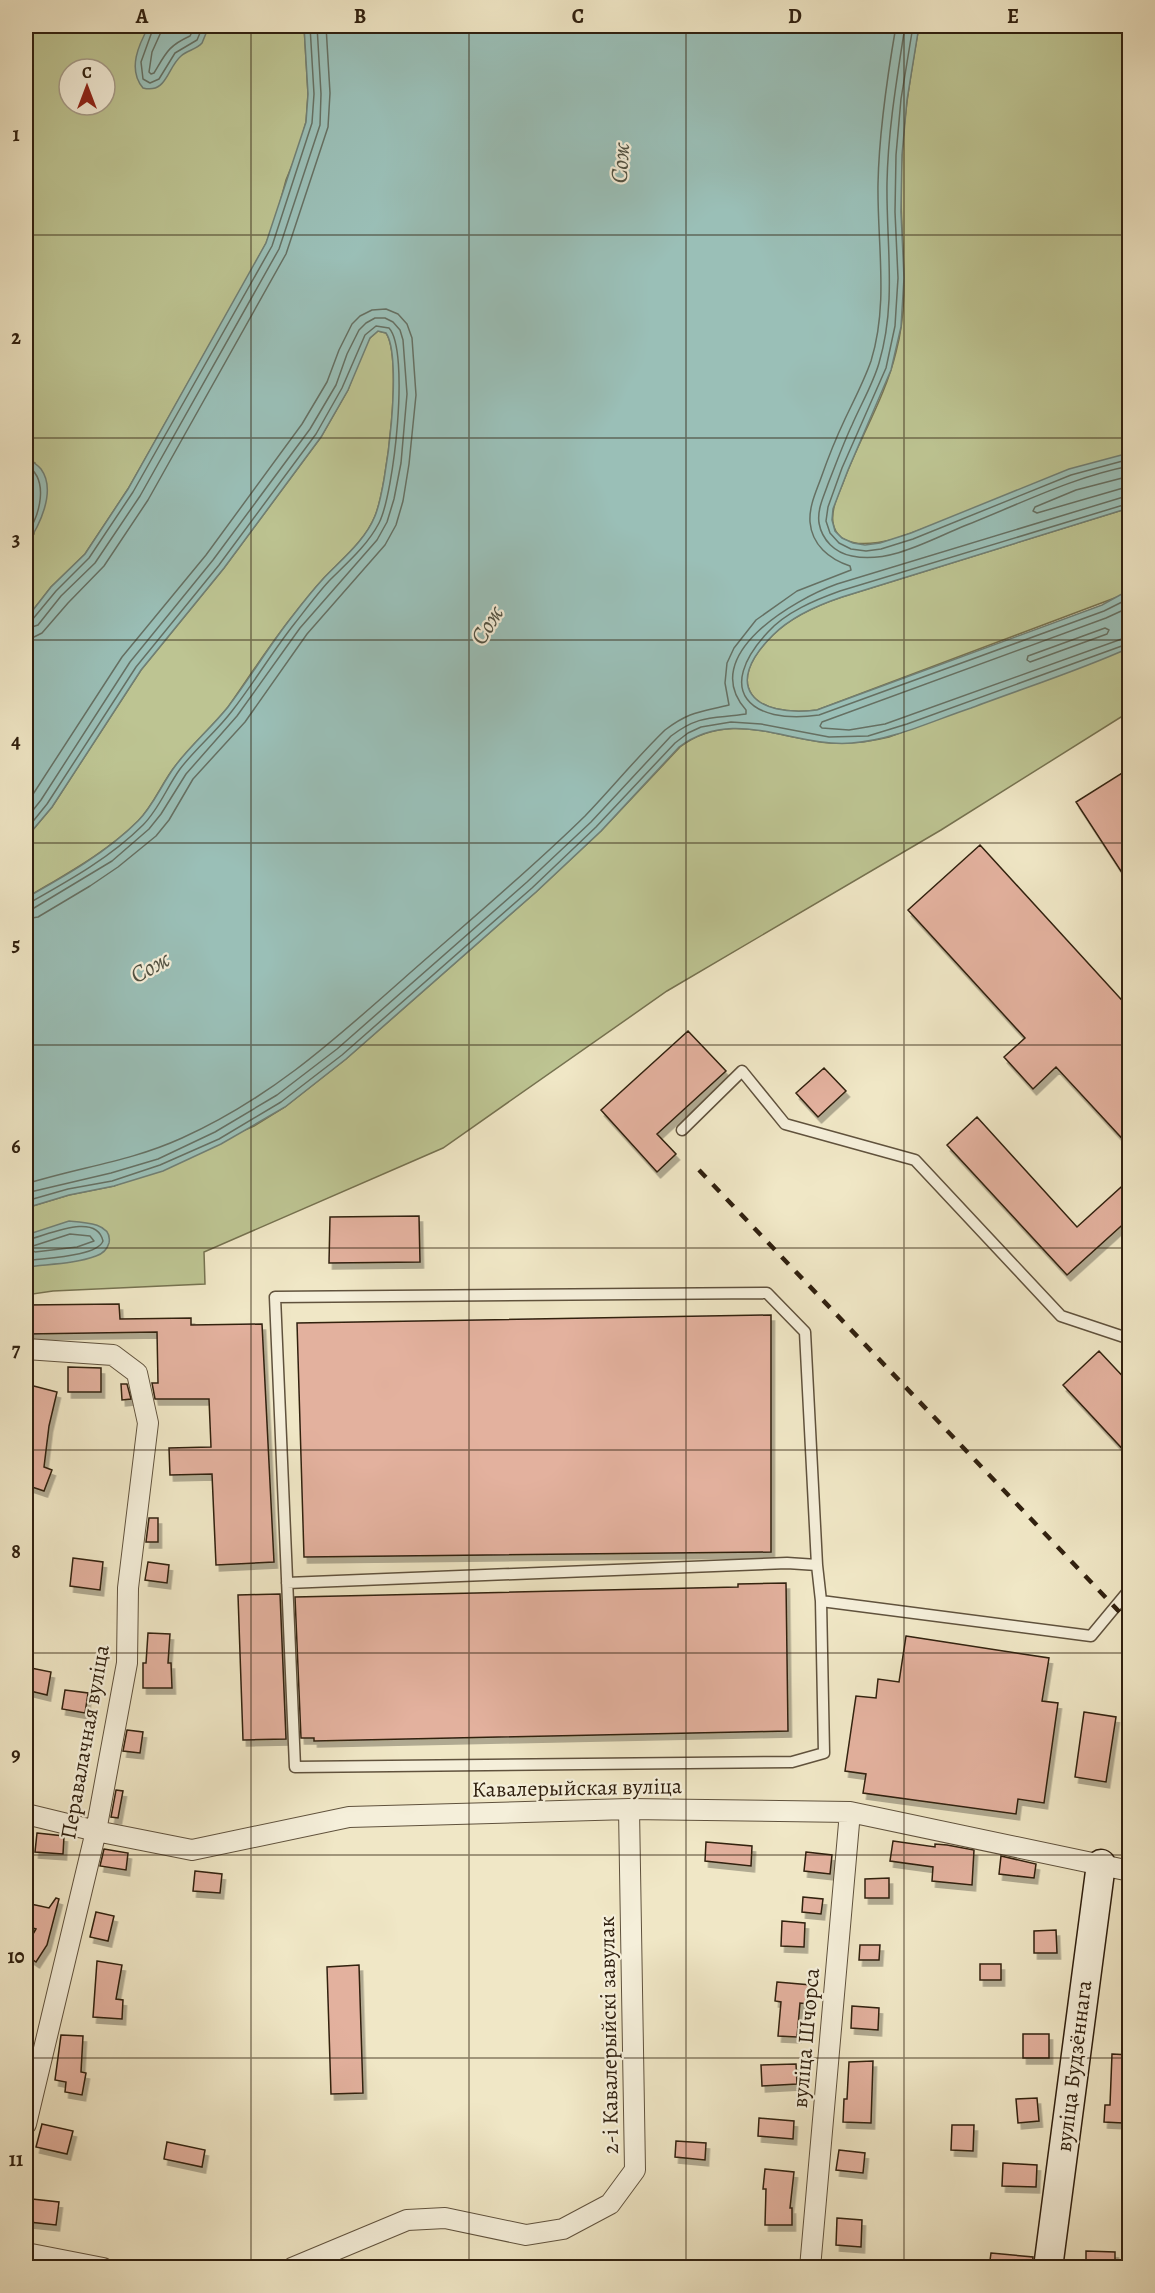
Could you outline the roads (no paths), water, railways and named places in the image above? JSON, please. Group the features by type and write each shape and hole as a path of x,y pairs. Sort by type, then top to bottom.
{"street":[{"name":"Перавалачная вуліца","path":"26,1348 113,1355 137,1373 148,1423 128,1588 127,1663 96,1831 26,2124"},
{"name":"Кавалерыйская вуліца","path":"26,1814 192,1850 349,1817 629,1809 850,1812 1130,1871"},
{"name":"2-і Кавалерыйскі завулак","path":"292,2268 407,2220 445,2218 526,2235 563,2229 610,2204 635,2170 629,1809"},
{"name":"вуліца Шчорса","path":"810,2268 850,1812"},
{"name":"вуліца Будзённага","path":"1048,2268 1101,1864"},
{"path":"26,2253 104,2268"}],"lane":[{"path":"682,1130 742,1071 785,1124 915,1160 1061,1316 1130,1339"},
{"path":"767,1293 805,1332 816,1565 821,1601 824,1753 792,1762 295,1767 287,1583 276,1297 767,1293"},
{"path":"287,1583 787,1563 816,1565"},
{"path":"821,1601 1091,1636 1130,1589"}],"water":[{"path":"149,26 209,26 202,43 181,56 162,84 151,89 143,88 138,81 135,65 138,49"},
{"name":"Сож","path":"304,26 919,26 907,100 902,155 901,212 904,278 901,327 891,370 833,509 832,520 835,531 842,538 853,543 865,545 880,543 911,533 1069,469 1129,453 1129,508 842,597 815,608 788,622 773,635 757,653 749,669 747,683 752,695 762,703 776,709 817,710 1102,605 1129,590 1129,648 1071,672 882,738 852,743 830,743 743,729 721,729 700,735 679,747 601,831 536,892 346,1059 285,1107 221,1144 163,1171 26,1208 26,898 99,854 126,833 144,815 176,765 228,707 299,608 365,534 380,501 391,423 393,368 391,347 386,333 378,331 370,338 348,390 321,437 224,568 141,670 52,807 26,838 26,619 51,587 85,554 128,489 266,243 306,122 308,94"},
{"path":"26,458 41,469 45,478 47,498 41,519 26,545"},
{"path":"69,1221 89,1223 106,1231 109,1243 106,1250 79,1261 26,1267 26,1235"}],"railway":[{"path":"699,1170 1130,1623"}]}
